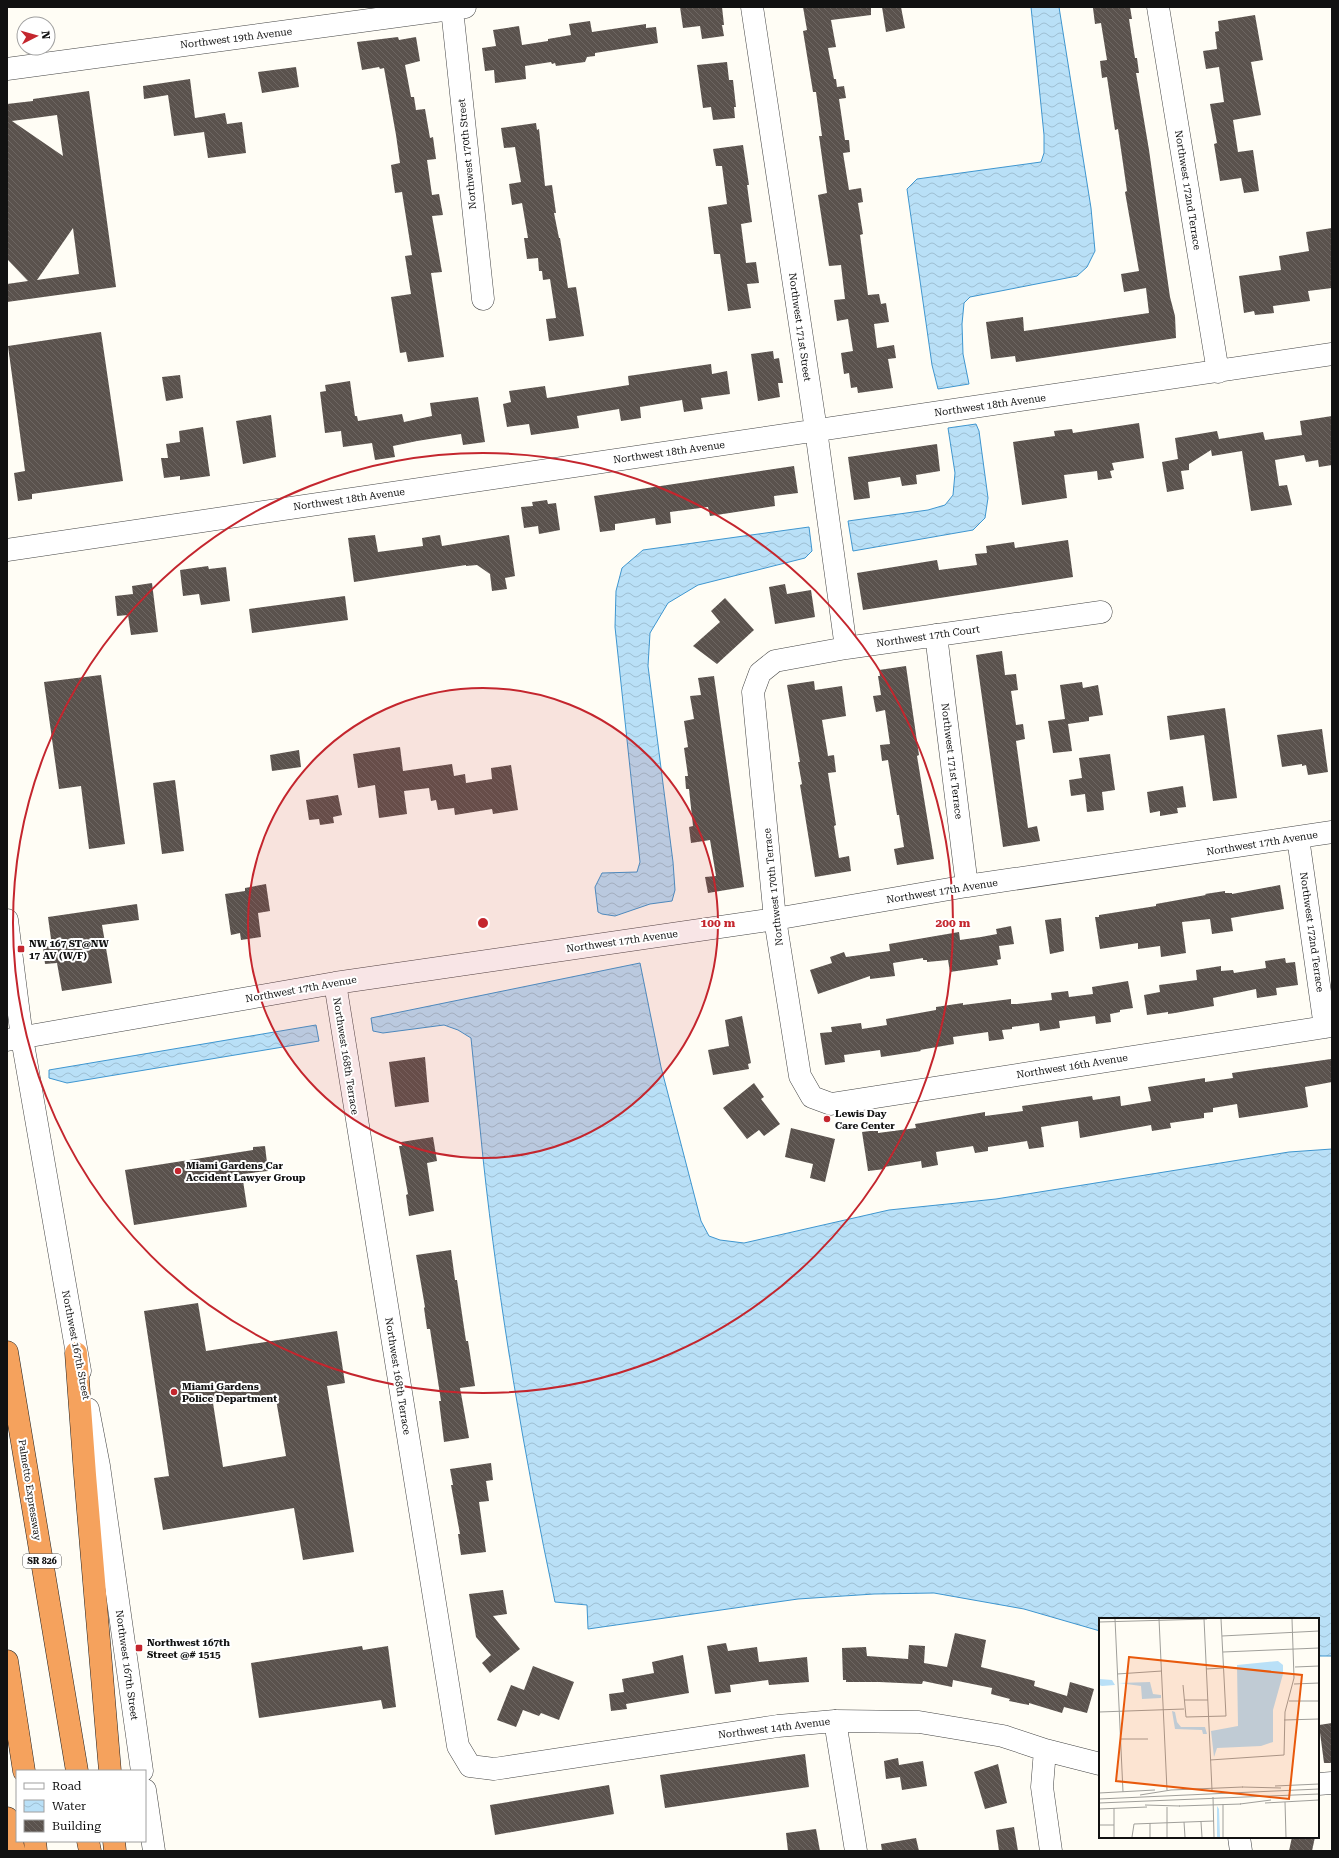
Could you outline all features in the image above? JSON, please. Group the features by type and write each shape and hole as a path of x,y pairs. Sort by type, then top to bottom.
{"highway":[{"name":"Palmetto Expressway","path":"7,1352 77,1770"},
{"path":"76,1352 110,1770"},
{"path":"7,1661 24,1770"},
{"path":"7,1818 14,1851"}],"street":[{"name":"Northwest 171st Street","path":"752,7 816,430 846,648"},
{"name":"Northwest 172nd Terrace","path":"1158,7 1218,372"},
{"name":"Northwest 19th Avenue","path":"7,69 458,8"},
{"name":"Northwest 170th Street","path":"458,8 483,299"},
{"name":"Northwest 18th Avenue","path":"7,550 1332,354"},
{"name":"Northwest 17th Court","path":"760,673 775,661 846,648 1101,612"},
{"name":"Northwest 171st Terrace","path":"936,635 967,886"},
{"name":"Northwest 170th Terrace","path":"760,673 753,692 776,918 800,1076 812,1098"},
{"name":"Northwest 17th Avenue","path":"15,1039 335,983 776,918 967,886 1332,832"},
{"name":"Northwest 172nd Terrace","path":"1298,838 1329,1026"},
{"name":"Northwest 167th Street","path":"7,920 15,1039 99,1466 142,1770"},
{"name":"Northwest 168th Terrace","path":"335,983 458,1746 470,1766"},
{"name":"Northwest 16th Avenue","path":"812,1098 831,1104 1329,1026"},
{"name":"Northwest 14th Avenue","path":"470,1766 494,1769 778,1726 835,1721 919,1722 1003,1736 1044,1750 1099,1764"},
{"path":"835,1721 856,1851"},
{"path":"1044,1750 1042,1787 1051,1851"},
{"path":"1319,1784 1332,1783"},
{"path":"146,1797 154,1851"},
{"path":"1239,1838 1241,1851"}],"water":[{"path":"1031,7 1059,7 1091,208 1095,251 1087,267 1077,276 970,297 964,303 962,324 963,354 969,384 938,389 932,365 907,189 917,179 1041,162 1044,153 1044,135"},
{"path":"976,424 979,431 988,498 985,518 973,530 853,551 848,521 928,510 945,505 953,495 955,473 948,428"},
{"path":"809,527 812,551 805,558 698,585 668,603 650,633 648,666 673,862 675,890 672,901 650,904 615,916 598,912 595,887 602,873 637,872 640,862 615,627 616,591 622,568 643,550"},
{"path":"640,963 661,1067 701,1221 709,1236 720,1240 744,1243 889,1210 996,1199 1289,1152 1332,1149 1332,1656 1319,1656 1319,1618 1099,1618 1099,1631 1024,1609 934,1593 874,1594 798,1599 588,1629 587,1605 555,1602 533,1492 513,1381 489,1214 471,1038 458,1030 444,1025 383,1033 373,1031 371,1018"},
{"path":"316,1025 319,1041 67,1083 49,1078 49,1070"}],"building":[{"path":"680,7 722,7 724,25 722,25 724,36 702,39 700,26 683,28"},
{"path":"803,7 871,7 871,15 831,20 836,47 828,48 834,79 836,79 837,87 844,86 846,98 839,99 845,140 849,140 850,152 843,153 849,190 861,188 863,202 858,203 863,234 860,235 868,295 879,294 881,304 886,303 889,322 874,324 877,348 894,345 896,358 888,359 893,388 858,393 857,387 851,388 849,373 844,374 841,353 853,351 848,319 837,321 834,300 845,299 841,265 829,266 818,195 827,193 819,136 822,136 816,92 813,92 803,31 807,30"},
{"path":"882,7 901,7 905,28 886,32"},
{"path":"1130,7 1132,19 1129,19 1135,58 1137,58 1139,73 1136,73 1149,150 1170,297 1175,316 1176,338 1016,362 1015,356 991,359 986,322 1023,317 1024,331 1149,313 1146,288 1124,292 1121,274 1139,271 1125,192 1127,191 1118,129 1115,130 1107,77 1102,78 1100,61 1107,60 1101,23 1095,24 1093,8"},
{"path":"1255,15 1263,60 1251,62 1261,115 1233,120 1238,152 1253,150 1259,191 1244,193 1241,178 1220,181 1214,144 1217,143 1210,104 1224,102 1219,67 1206,69 1203,51 1217,49 1215,32 1219,31 1218,21"},
{"path":"590,21 592,32 646,24 646,28 656,27 658,43 595,53 595,56 587,57 585,62 556,66 555,63 552,64 551,62 525,66 526,79 495,83 494,70 485,71 482,48 496,46 493,30 519,26 522,45 548,41 548,39 571,35 569,24"},
{"path":"398,37 399,40 416,37 420,61 405,65 411,97 414,97 416,110 425,109 430,138 433,137 436,159 427,160 432,195 439,194 443,215 432,216 442,272 431,273 444,357 408,362 406,352 400,353 391,297 411,294 405,256 412,255 402,192 395,193 391,165 400,163 396,135 384,68 380,69 379,67 362,70 357,42"},
{"path":"727,62 729,80 733,80 736,107 734,107 735,118 713,120 711,107 703,108 697,65"},
{"path":"296,67 299,87 262,93 258,72"},
{"path":"190,79 195,118 225,113 227,124 242,122 246,153 208,158 204,132 174,136 168,95 144,99 143,86"},
{"path":"89,91 116,287 7,302 7,284 28,281 8,260 7,104 33,101 33,99","holes":["57,115 63,156 12,121","73,228 79,274 37,280"]},
{"path":"536,123 537,130 539,129 545,186 552,185 556,213 554,213 560,238 568,288 576,287 584,336 549,341 546,319 556,318 550,279 543,280 542,271 539,271 538,258 527,259 524,238 528,238 522,203 512,205 509,184 521,182 515,147 504,148 501,128"},
{"path":"743,145 749,185 747,185 752,222 741,224 746,263 756,262 759,283 747,284 751,308 728,311 720,254 714,254 708,207 727,204 722,166 716,166 713,149"},
{"path":"1332,228 1332,288 1308,291 1310,301 1273,306 1274,313 1255,315 1254,311 1244,313 1239,276 1281,270 1279,256 1309,251 1306,232"},
{"path":"101,332 123,481 32,494 32,499 18,501 14,473 25,471 8,346"},
{"path":"773,351 774,359 779,358 783,383 778,383 780,397 758,401 751,354"},
{"path":"711,364 712,374 727,371 730,394 701,398 703,409 684,412 682,400 640,407 641,418 621,421 619,409 577,416 579,428 531,435 529,424 507,427 503,404 511,402 509,391 545,386 547,398 629,385 628,376"},
{"path":"180,375 183,398 166,401 162,377"},
{"path":"350,381 355,416 357,416 358,421 402,414 404,422 432,416 430,403 478,397 485,442 463,445 461,434 417,441 393,446 395,457 375,460 372,443 343,447 341,431 325,433 320,392 326,391 325,385"},
{"path":"271,415 276,457 243,464 236,421"},
{"path":"1332,416 1332,465 1319,467 1318,460 1306,462 1304,455 1275,460 1279,486 1287,485 1292,505 1251,511 1242,451 1212,456 1211,450 1189,464 1189,470 1181,471 1184,489 1167,492 1162,462 1178,459 1175,438 1217,431 1219,439 1263,432 1265,440 1302,435 1300,421"},
{"path":"1139,423 1144,458 1112,463 1114,470 1110,471 1112,478 1098,480 1097,471 1064,475 1067,498 1022,505 1013,442 1055,436 1054,431 1072,429 1073,433"},
{"path":"203,427 210,476 180,480 180,476 164,478 161,458 168,458 166,444 180,442 179,431"},
{"path":"937,444 940,471 916,475 917,484 902,486 900,477 868,482 870,498 854,500 848,457"},
{"path":"794,466 798,493 774,496 775,506 710,516 708,507 670,512 671,523 656,525 655,518 615,524 615,530 600,532 594,496"},
{"path":"547,500 548,504 556,503 560,530 539,534 538,526 524,528 521,507 533,506 532,502"},
{"path":"375,535 378,552 423,546 422,538 440,535 442,546 509,535 515,576 505,578 507,589 492,591 490,574 477,565 466,565 354,582 348,538"},
{"path":"1068,540 1073,577 863,610 857,573 937,560 939,570 977,565 975,554 987,553 986,546 1014,542 1015,548"},
{"path":"208,566 209,569 226,567 230,601 201,605 199,594 183,596 180,570"},
{"path":"152,583 158,632 131,635 128,615 117,616 115,596 133,594 132,586"},
{"path":"785,584 787,594 811,590 815,617 775,624 769,587"},
{"path":"345,596 348,620 252,633 249,609"},
{"path":"725,598 754,630 717,664 693,646 720,622 711,611"},
{"path":"1002,651 1005,675 1016,674 1018,690 1011,691 1016,725 1023,724 1025,739 1016,741 1028,828 1037,826 1040,841 1003,847 976,655"},
{"path":"906,666 919,755 917,756 934,859 897,865 894,849 904,847 888,760 882,761 880,745 890,744 885,710 876,712 873,696 881,695 878,676 880,676 879,670"},
{"path":"101,675 125,844 89,849 81,786 59,789 44,682"},
{"path":"714,676 744,887 708,893 705,877 716,876 710,840 691,843 689,827 693,826 689,789 686,789 685,776 688,776 684,748 688,747 684,721 694,719 690,696 701,695 698,678"},
{"path":"814,681 815,690 842,686 846,716 822,720 828,756 834,755 836,772 828,773 836,825 834,826 839,858 849,856 851,871 815,877 800,785 802,784 798,762 800,762 787,685"},
{"path":"1082,682 1083,688 1098,685 1103,715 1089,717 1089,721 1068,724 1072,751 1053,753 1048,721 1065,719 1060,685"},
{"path":"1225,708 1237,798 1213,801 1204,735 1170,740 1167,716"},
{"path":"1322,729 1328,772 1308,775 1306,765 1302,766 1302,764 1282,767 1277,735"},
{"path":"400,747 403,771 452,764 454,776 465,774 466,783 492,779 491,768 511,765 518,810 493,814 492,809 455,815 454,808 438,810 436,800 431,801 429,788 404,791 407,814 379,818 375,785 358,788 353,754"},
{"path":"299,750 301,767 272,771 270,755"},
{"path":"1110,754 1115,790 1102,792 1104,810 1087,812 1085,794 1071,796 1069,780 1082,778 1079,758"},
{"path":"175,780 184,851 162,854 153,783"},
{"path":"1183,786 1186,807 1177,808 1178,813 1160,816 1160,811 1150,813 1147,792"},
{"path":"338,795 342,815 333,817 334,823 320,825 319,819 309,820 306,800"},
{"path":"266,884 270,911 258,913 261,937 241,940 240,933 231,935 225,894 245,891 245,888"},
{"path":"1280,885 1284,909 1231,918 1233,931 1212,934 1210,919 1182,922 1186,953 1161,957 1160,946 1138,949 1138,943 1100,949 1095,917 1099,917 1099,915 1156,906 1156,904 1206,895 1205,894 1225,891 1225,893 1232,894"},
{"path":"137,904 139,920 102,925 112,983 62,991 57,963 45,964 43,947 52,946 48,917"},
{"path":"1061,918 1064,951 1050,954 1045,920"},
{"path":"1011,926 1014,944 999,946 1001,959 997,960 998,965 950,972 948,960 927,962 927,960 923,960 923,958 893,963 895,976 870,979 870,976 818,994 810,970 832,963 830,957 844,952 846,957 890,951 889,944 959,932 960,940 981,937 997,934 996,929"},
{"path":"1285,958 1286,963 1295,962 1298,985 1276,988 1277,995 1257,998 1256,989 1213,998 1214,1006 1168,1014 1168,1012 1147,1015 1144,995 1160,992 1159,985 1197,980 1196,970 1221,966 1221,971 1233,970 1234,973 1266,968 1265,961"},
{"path":"1128,981 1133,1008 1120,1010 1120,1012 1110,1014 1111,1022 1096,1024 1095,1016 1059,1021 1060,1028 1040,1031 1039,1023 1012,1027 1012,1029 1002,1030 1004,1039 989,1041 988,1032 953,1037 954,1044 881,1057 880,1050 844,1055 845,1062 825,1065 820,1033 832,1032 831,1027 861,1023 862,1029 887,1025 886,1019 936,1010 936,1007 963,1003 963,1005 1011,999 1011,1004 1017,1004 1052,1000 1051,993 1068,991 1069,997 1093,994 1092,987"},
{"path":"742,1016 751,1063 748,1064 749,1069 713,1075 708,1050 729,1046 725,1020"},
{"path":"425,1057 429,1102 395,1107 389,1062"},
{"path":"1331,1059 1332,1082 1305,1087 1308,1107 1304,1108 1239,1118 1237,1104 1213,1108 1213,1112 1204,1113 1204,1118 1170,1123 1171,1128 1152,1131 1151,1125 1080,1138 1078,1121 1041,1127 1044,1147 1029,1149 1027,1141 988,1147 988,1151 975,1153 973,1146 936,1152 938,1165 922,1168 921,1161 868,1171 862,1132 878,1130 878,1133 916,1128 915,1124 985,1112 985,1116 1023,1111 1022,1106 1092,1096 1093,1100 1120,1096 1121,1106 1151,1101 1148,1087 1205,1078 1205,1082 1233,1078 1232,1073"},
{"path":"754,1083 764,1097 761,1099 780,1124 764,1136 759,1130 747,1139 723,1108"},
{"path":"791,1128 835,1139 825,1182 810,1178 813,1164 785,1157"},
{"path":"433,1137 437,1161 427,1163 434,1211 409,1216 406,1195 408,1194 399,1146 402,1146 401,1142"},
{"path":"265,1146 268,1171 242,1174 247,1207 134,1225 125,1170 253,1150 253,1147"},
{"path":"451,1250 455,1280 457,1280 466,1341 468,1341 475,1386 460,1388 469,1438 444,1442 439,1401 441,1401 430,1329 427,1329 425,1307 416,1255"},
{"path":"198,1303 206,1351 337,1331 345,1383 327,1386 354,1552 303,1560 294,1508 163,1530 154,1478 169,1476 144,1311","holes":["275,1394 286,1456 223,1467 213,1403"]},
{"path":"491,1463 493,1480 486,1481 489,1501 479,1502 486,1552 461,1555 458,1534 460,1534 451,1485 453,1485 450,1469"},
{"path":"503,1590 507,1614 493,1616 520,1649 490,1673 482,1663 491,1655 476,1637 469,1594"},
{"path":"955,1633 986,1640 981,1667 1035,1681 1034,1686 1067,1696 1070,1682 1094,1689 1087,1713 1064,1707 1062,1713 1029,1703 1029,1705 1009,1701 1010,1699 991,1694 992,1688 953,1680 952,1687 923,1681 922,1684 846,1682 846,1680 843,1680 842,1648 866,1647 867,1656 908,1659 909,1645 925,1646 924,1663 947,1667"},
{"path":"726,1643 728,1651 757,1647 759,1662 807,1657 809,1682 769,1685 768,1680 730,1685 731,1692 715,1694 707,1646"},
{"path":"362,1646 363,1650 388,1646 396,1707 383,1709 381,1700 259,1718 251,1663"},
{"path":"683,1655 689,1693 626,1704 627,1709 611,1711 609,1694 624,1692 622,1679 654,1673 652,1662"},
{"path":"533,1666 574,1682 559,1720 541,1713 539,1716 523,1710 516,1727 497,1720 511,1685 524,1690"},
{"path":"1332,1723 1332,1763 1324,1763 1319,1725"},
{"path":"805,1754 809,1787 665,1808 660,1775"},
{"path":"898,1758 899,1765 923,1761 927,1786 902,1790 900,1777 886,1779 884,1761"},
{"path":"998,1764 1007,1803 985,1809 974,1772"},
{"path":"609,1785 614,1814 495,1835 490,1805"},
{"path":"1014,1827 1018,1851 999,1851 996,1830"},
{"path":"816,1829 820,1851 788,1851 786,1833"},
{"path":"916,1838 919,1851 882,1851 881,1844"},
{"path":"1292,1838 1315,1838 1312,1851 1289,1851"}],"place":[{"name":"NW 167 ST@NW 17 AV (W/F)","path":"21,949"},
{"name":"Lewis Day Care Center","path":"827,1119"},
{"name":"Miami Gardens Car Accident Lawyer Group","path":"178,1171"},
{"name":"Miami Gardens Police Department","path":"174,1392"},
{"name":"Northwest 167th Street @# 1515","path":"139,1648"}]}
